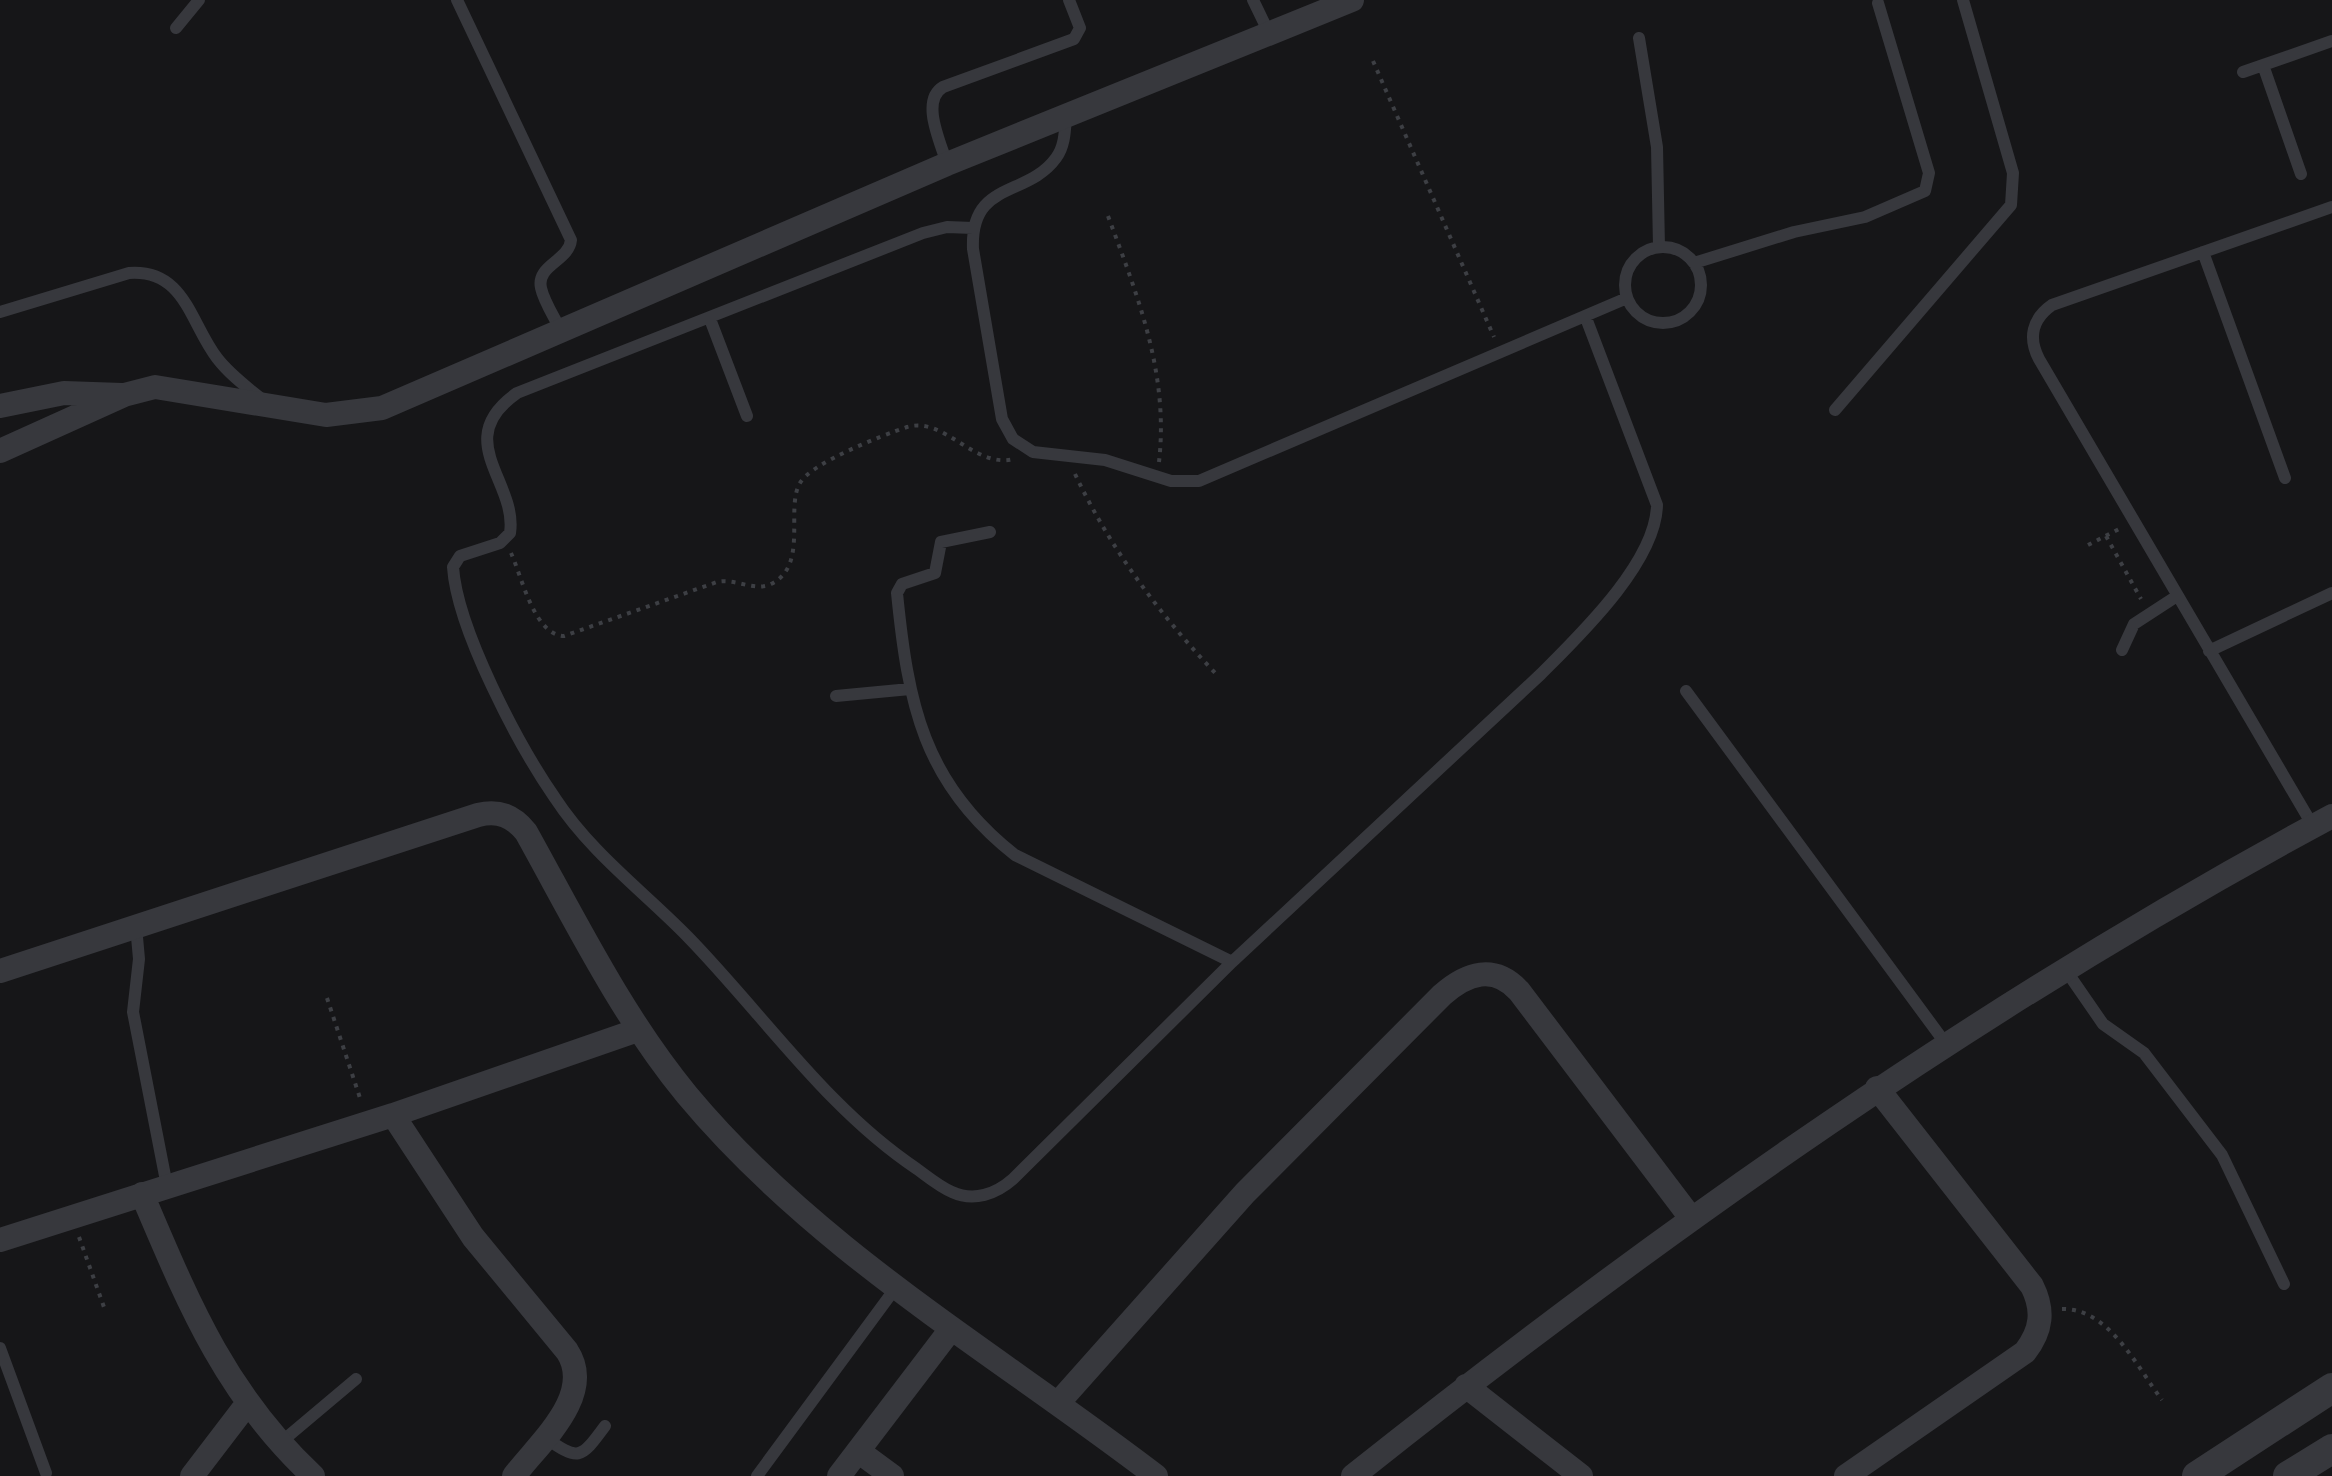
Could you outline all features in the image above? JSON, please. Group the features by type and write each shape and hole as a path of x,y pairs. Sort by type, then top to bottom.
{"street":[{"path":"0,451 139,389 171,387 226,401 326,415 363,413 947,164 1352,0"},
{"path":"0,406 64,393 124,395"},
{"path":"0,971 478,815 500,813 520,824 526,832 638,1030 687,1095 742,1155 801,1211 951,1329 1059,1402 1156,1476"},
{"path":"1353,1476 1466,1386 1691,1218 1877,1088 2065,969 2323,821"},
{"path":"1059,1402 1245,1193 1442,995 1471,975 1498,975 1519,991 1691,1218"},
{"path":"0,1240 393,1115 638,1030"},
{"path":"1846,1476 2025,1352 2034,1340 2041,1313 2032,1286 1877,1088"},
{"path":"393,1115 473,1237 573,1360 577,1381 575,1391 514,1476"},
{"path":"142,1194 194,1316 247,1404 313,1476"},
{"path":"2005,1365 2021,1335 2025,1318 2022,1284 2016,1268"},
{"path":"839,1476 951,1329"},
{"path":"1466,1386 1581,1476"},
{"path":"2197,1476 2332,1388"},
{"path":"192,1476 247,1404"},
{"path":"2288,1476 2332,1449"},
{"path":"858,1451 892,1476"}],"lane":[{"path":"176,28 199,0"},
{"path":"457,0 571,240 568,251 546,270 541,280 542,292 561,331"},
{"path":"947,164 932,105 934,94 943,87 1074,39 1080,28 1069,0"},
{"path":"1253,0 1269,33"},
{"path":"1835,410 2011,205 2013,173 1963,0"},
{"path":"1694,263 1794,232 1865,217 1925,191 1929,173 1878,3"},
{"path":"1639,38 1657,147 1659,247"},
{"path":"2243,72 2332,41"},
{"path":"2263,65 2301,174"},
{"path":"1066,115 1062,148 1055,160 987,202 973,228 973,249 1002,419 1013,439 1033,452 1066,454 1125,465 1171,481 1199,481 1627,298"},
{"path":"2323,821 2209,651 2039,359 2032,340 2033,329 2043,311 2052,305 2332,207"},
{"path":"973,228 947,227 923,233 517,393 500,408 487,441 512,526 506,539 460,556 454,574 496,693 555,799 597,851 689,937 852,1115 905,1161 950,1192 972,1197 1005,1187 1232,962 1541,674 1609,598 1648,543 1657,518 1654,493 1586,318"},
{"path":"1659,247 1677,250 1694,263 1701,283 1701,294 1697,305 1678,320 1653,321 1642,316 1627,298 1625,277 1628,267 1641,253 1659,247"},
{"path":"2203,252 2285,478"},
{"path":"0,312 129,273 151,274 179,291 219,360 270,406"},
{"path":"710,319 747,416"},
{"path":"990,532 941,542 935,573 899,588 910,689 917,721 940,773 965,810 988,834 1043,872 1232,962"},
{"path":"2209,651 2332,593"},
{"path":"2122,650 2128,632 2148,612 2177,596"},
{"path":"836,696 910,689"},
{"path":"1686,691 1946,1044"},
{"path":"136,926 139,959 133,1012 167,1186"},
{"path":"2065,969 2103,1024 2144,1053 2222,1155 2284,1284"},
{"path":"757,1476 897,1286"},
{"path":"0,1348 46,1473"},
{"path":"280,1443 356,1379"},
{"path":"543,1437 577,1456 586,1451 605,1426"}],"path":[{"path":"1373,61 1501,353"},
{"path":"1108,216 1140,302 1157,366 1161,421 1158,476"},
{"path":"506,539 542,624 551,634 564,636 717,582 734,580 758,586 771,584 780,576 793,553 797,533 796,492 806,474 905,428 929,428 994,461 1012,460 1033,452"},
{"path":"1066,454 1085,494 1131,572 1177,632 1218,676"},
{"path":"2088,545 2133,521"},
{"path":"2106,536 2148,612"},
{"path":"327,998 368,1123"},
{"path":"72,1217 105,1310"},
{"path":"2041,1313 2068,1309 2094,1317 2105,1326 2162,1400"}]}
